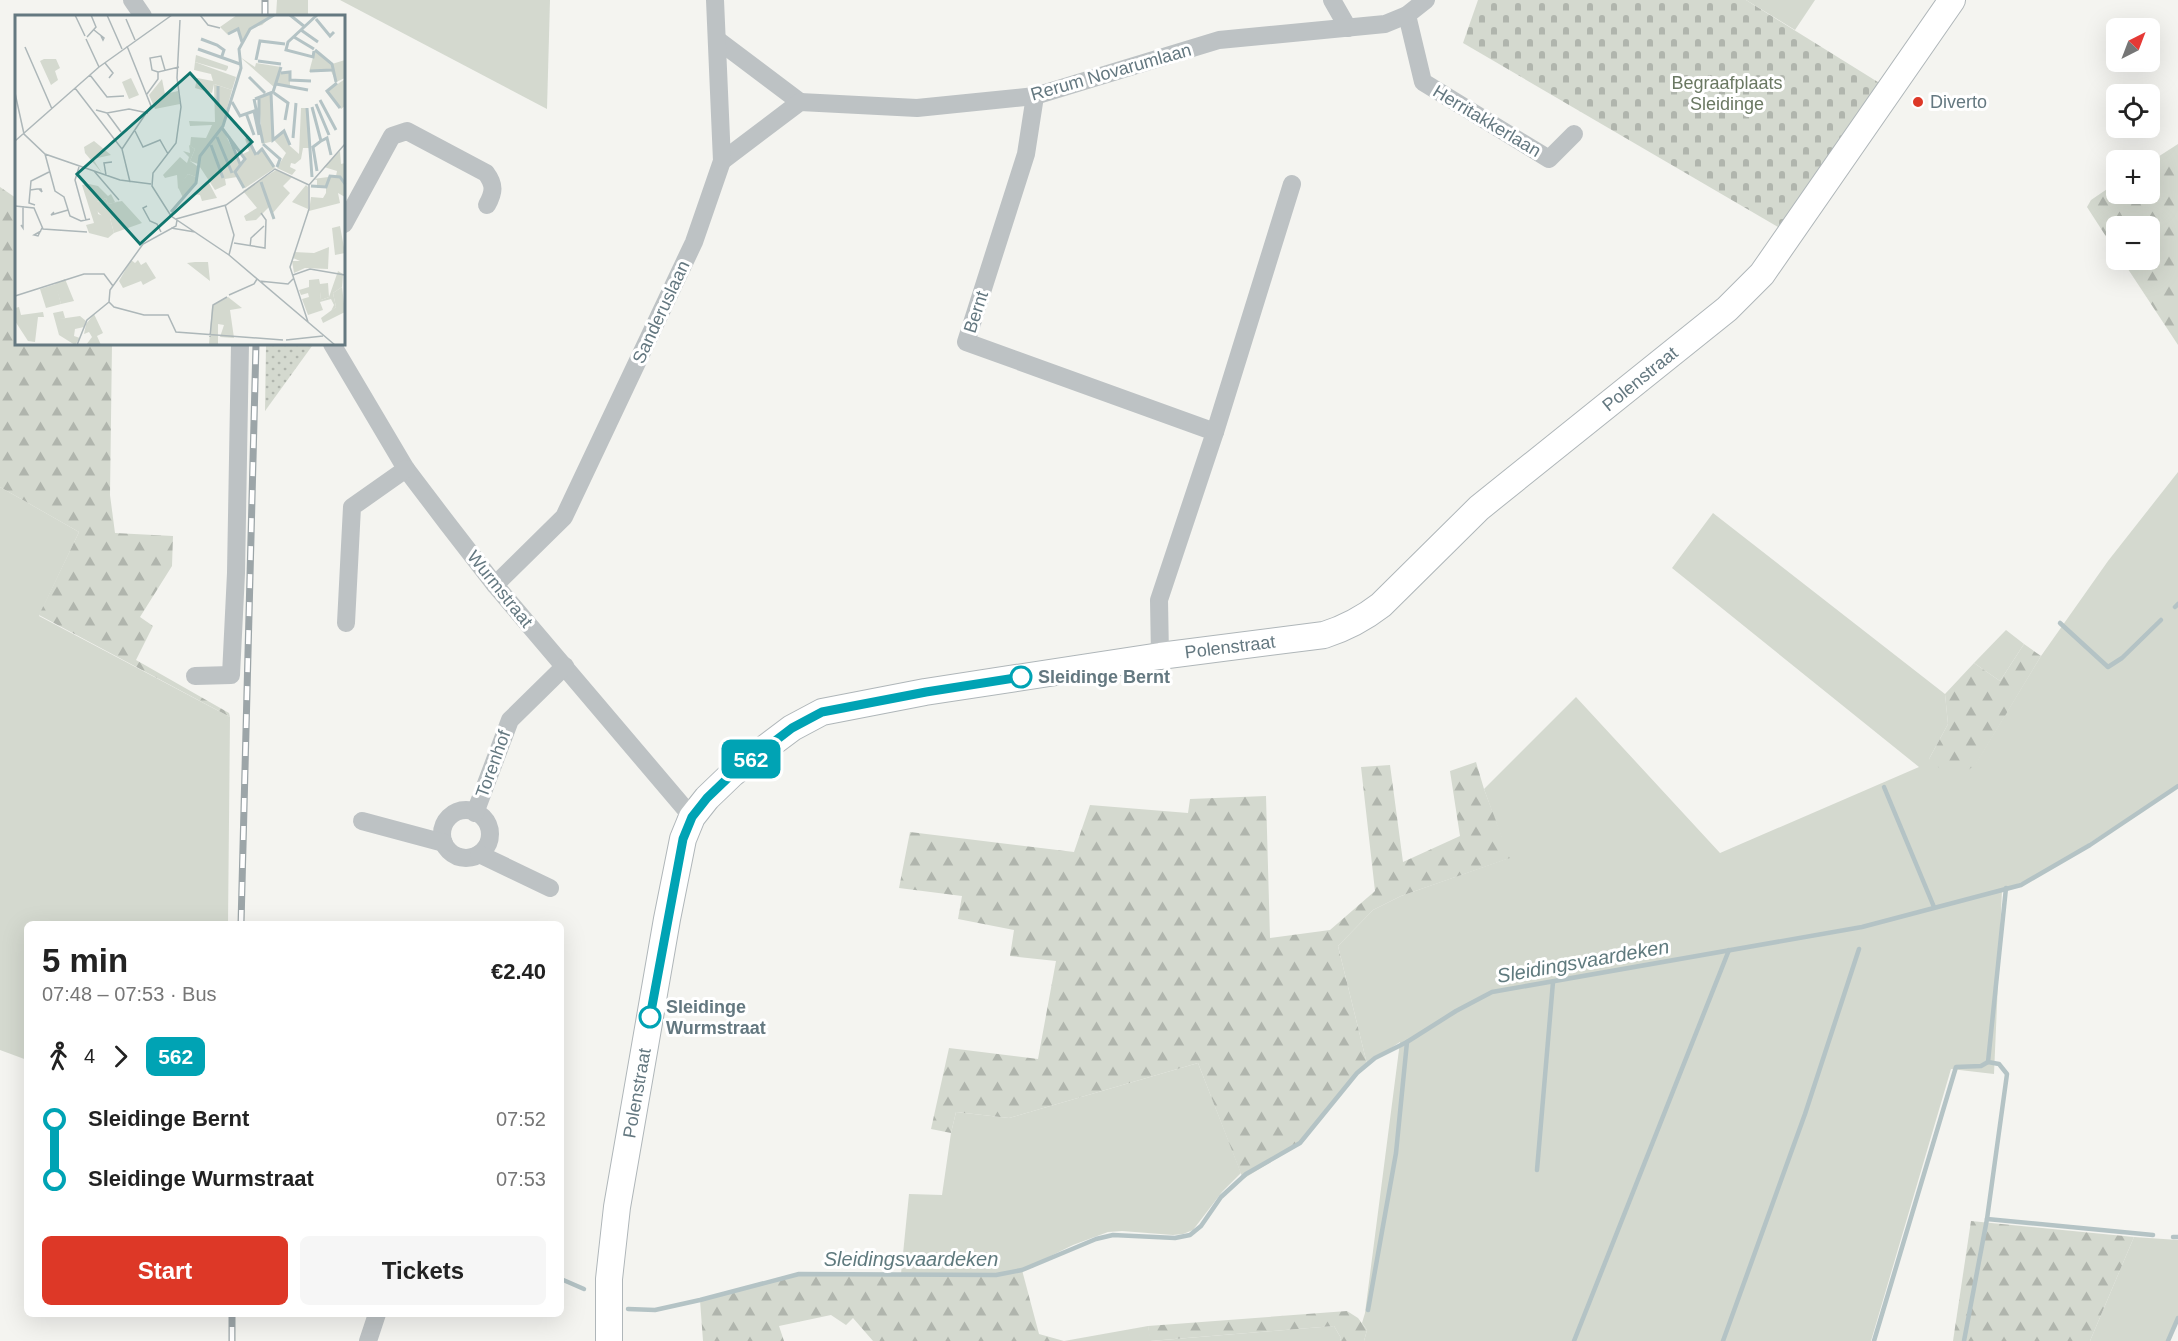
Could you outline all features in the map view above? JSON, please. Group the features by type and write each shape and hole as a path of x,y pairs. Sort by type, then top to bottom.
{"main road":[{"name":"Polenstraat","path":"609,1341 608,1297 617,1207 657,975 683,839 692,817 707,798 732,774 792,728 822,712 926,692 1160,656 1324,635 1344,629 1366,617 1479,508 1727,309 1762,274 1952,0"}],"street":[{"path":"132,0 142,15"},
{"name":"Sanderuslaan","path":"495,585 564,518 694,242 722,161 719,41 715,0"},
{"path":"1332,0 1348,28 1385,24 1407,15 1426,0"},
{"name":"Herritakkerlaan","path":"1407,15 1423,82 1549,159 1574,134"},
{"name":"Rerum Novarumlaan","path":"800,102 917,108 1035,96 1219,40 1348,28"},
{"path":"719,41 800,102 722,161"},
{"name":"Bernt","path":"1035,96 1026,154 966,342 1215,432"},
{"path":"345,222 392,136 407,130 486,173 493,182 493,195 487,205"},
{"path":"1160,656 1159,600 1215,432 1292,184"},
{"path":"195,676 231,675 238,527 240,345"},
{"name":"Wurmstraat","path":"333,345 406,469 495,585 692,817"},
{"path":"346,623 352,507 406,469"},
{"name":"Torenhof","path":"475,813 510,720 565,666"},
{"path":"463,811 475,813 485,820 490,832 488,845 474,857 463,858 448,850 444,843 443,830 449,818 463,811"},
{"path":"362,821 444,843"},
{"path":"479,854 550,888"},
{"path":"368,1341 376,1317"}],"green space":[{"path":"277,0 308,0 308,15 276,15"},
{"path":"340,0 550,0 547,109"},
{"name":"Begraafplaats Sleidinge","path":"1478,0 1746,0 1881,84 1778,227 1463,43"},
{"path":"1746,0 1815,0 1795,30"},
{"path":"2178,144 2178,345 2129,270 2160,270 2160,216 2106,216 2106,236 2087,207 2091,200 2106,190 2106,204 2160,204 2160,156"},
{"path":"0,187 15,197 15,345 112,345 110,495 115,533 173,536 172,566 140,617 153,626 136,660 229,713 230,717 39,615 79,532 0,487"},
{"path":"266,345 312,345 312,346 265,411"},
{"path":"2178,472 2178,786 2038,876 2002,890 1994,1074 1951,1069 1871,1341 1364,1341 1367,1330 1362,1323 1400,1042 1367,1064 1338,946 1373,910 1401,896 1509,858 1484,789 1576,697 1720,853 1919,767 1672,568 1713,513 1945,694 1948,724 1929,759 1976,763 2041,656 2108,561"},
{"path":"0,487 79,532 39,616 230,717 228,921 24,921 24,1059 0,1050"},
{"path":"2006,630 2024,644 2000,681 1974,663"},
{"path":"2024,644 2041,656 1976,764 1954,781 1929,759 1948,724 1945,694 1974,663 2000,681"},
{"path":"1476,762 1510,858 1401,896 1373,910 1338,946 1367,1064 1294,1148 1243,1179 1198,1063 1009,1118 956,1112 951,1133 931,1129 949,1048 1038,1059 1056,961 1010,956 1014,930 958,919 962,896 899,888 910,832 1074,852 1090,805 1188,813 1190,799 1266,796 1270,938 1330,930 1375,891 1361,767 1390,765 1403,862 1460,836 1450,771"},
{"path":"1198,1063 1241,1173 1222,1192 1193,1230 1173,1235 1108,1232 1073,1245 1022,1270 996,1275 901,1274 909,1194 942,1195 956,1112 1009,1118"},
{"path":"1971,1221 2134,1237 2090,1341 1953,1341"},
{"path":"2134,1237 2178,1240 2178,1318 2169,1341 2090,1341"},
{"path":"1022,1270 1039,1334 1064,1341 873,1341 853,1318 846,1325 831,1315 779,1326 784,1341 703,1341 700,1300 799,1274 996,1275"},
{"path":"1347,1311 1358,1318 1367,1330 1364,1341 1340,1341 1341,1338 1334,1326 1150,1341 1148,1326"},
{"path":"1148,1326 1151,1341 1064,1341"},
{"path":"1334,1326 1341,1338 1340,1341 1151,1341"}],"waterway":[{"path":"2175,607 2178,604"},
{"path":"2060,623 2108,667 2122,658 2161,620"},
{"name":"Sleidingsvaardeken","path":"628,1309 655,1310 799,1274 996,1275 1022,1270 1096,1239 1113,1235 1175,1238 1190,1235 1201,1226 1221,1197 1246,1174 1300,1143 1357,1073 1375,1058 1492,992 1862,927 2021,885 2090,845 2178,786"},
{"path":"1884,787 1934,907"},
{"path":"1964,1341 1987,1219 2007,1074 1999,1064 1988,1062 2006,888"},
{"path":"1723,1341 1805,1114 1859,949"},
{"path":"1574,1341 1729,950"},
{"path":"1537,1170 1553,982"},
{"path":"1368,1310 1396,1153 1407,1042"},
{"path":"1874,1341 1956,1067 1981,1066 1988,1062"},
{"path":"1987,1219 2153,1235"},
{"path":"2173,1237 2178,1237"},
{"name":"Sleidingsvaardeken","path":"564,1280 584,1289"},
{"path":"2168,1341 2178,1318"}],"railway":[{"path":"265,0 265,15"},
{"path":"241,921 256,345"},
{"path":"232,1317 232,1341"}],"bus line":[{"name":"562","path":"650,1017 683,839 692,817 707,798 732,774 792,728 822,712 1021,677"}],"place":[{"name":"Diverto","path":"1918,102"},
{"name":"Sleidinge Bernt","path":"1021,677"},
{"name":"Sleidinge Wurmstraat","path":"650,1017"}]}
